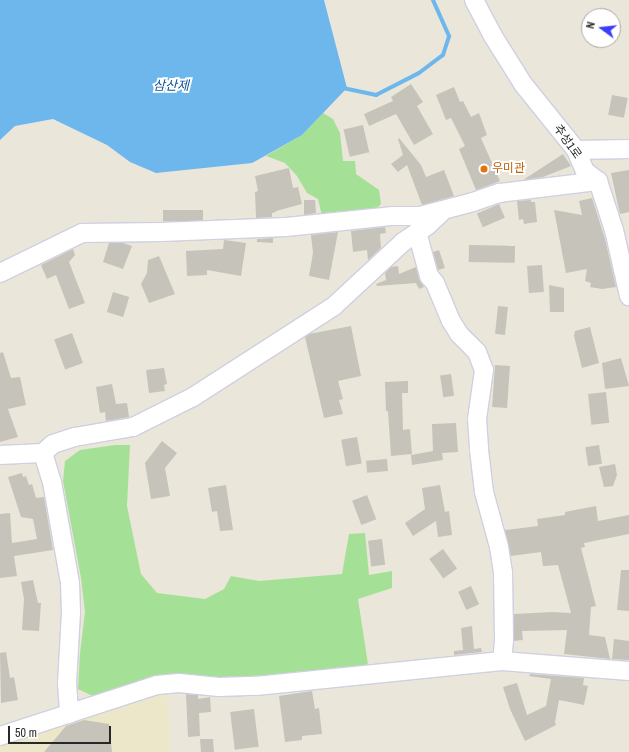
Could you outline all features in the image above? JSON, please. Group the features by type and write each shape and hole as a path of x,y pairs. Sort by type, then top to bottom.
{"street":[{"name":"추성1로","path":"474,0 493,36 523,84 576,150 585,171 598,180"},
{"path":"576,150 629,149"},
{"path":"0,273 82,233 161,232 286,227 393,216 420,216 499,193 598,180 614,230 629,296"},
{"path":"0,455 44,453 53,444 75,437 133,427 193,397 334,306 403,242 445,209"},
{"path":"417,232 430,276 435,283 451,321 459,334 477,352 484,370 477,419 484,492 499,547 503,573 504,640 502,662"},
{"path":"44,453 52,482 70,583 67,682 69,714"},
{"path":"0,736 157,685 179,683 219,687 256,686 502,662 629,671"}],"shaded area":[{"path":"167,688 170,752 0,752 0,740"}],"green space":[{"path":"323,113 333,119 340,133 343,161 355,161 356,174 379,190 381,204 375,210 322,216 318,199 307,193 297,176 285,163 266,156 302,135"},
{"path":"115,445 130,445 127,506 141,574 157,593 205,599 224,589 231,576 259,581 342,574 349,534 365,533 369,575 392,571 392,588 358,599 369,671 101,700 78,689 80,653 85,612 81,578 63,481 65,461 80,450"}],"water":[{"name":"삼산제","path":"0,0 324,0 347,88 302,135 252,163 156,173 130,162 107,145 53,119 15,126 0,140"}],"building":[{"path":"411,84 423,102 417,106 433,134 414,145 396,114 369,126 364,114 393,101 391,97"},
{"path":"454,87 460,102 463,101 471,117 479,113 487,135 481,138 500,181 476,190 459,149 465,146 451,118 446,120 436,95"},
{"path":"612,95 628,98 624,118 608,115"},
{"path":"363,125 369,152 350,157 344,129"},
{"path":"399,138 421,165 426,177 444,170 454,196 422,205 407,165 398,172 391,164 403,155 398,139"},
{"path":"563,154 571,166 543,177 523,180"},
{"path":"289,168 293,188 298,187 302,204 276,211 272,213 272,217 256,218 255,192 258,191 255,176"},
{"path":"629,170 629,212 620,214 611,173"},
{"path":"592,198 605,239 616,287 602,289 590,287 591,283 585,281 587,269 566,273 554,210 582,215 579,201"},
{"path":"304,200 315,200 316,213 304,215"},
{"path":"531,200 531,202 535,202 537,222 524,224 523,219 519,220 517,201"},
{"path":"499,204 505,218 483,227 477,213"},
{"path":"163,210 203,210 203,221 163,221"},
{"path":"385,227 386,233 380,234 381,248 368,260 367,250 353,252 351,231"},
{"path":"338,232 329,280 309,276 313,253 311,235"},
{"path":"273,238 273,243 257,242 257,239"},
{"path":"224,240 246,243 241,276 207,270 207,275 187,276 186,251 223,249"},
{"path":"109,243 123,243 132,246 123,269 103,262"},
{"path":"469,245 515,246 515,263 469,262"},
{"path":"73,249 75,255 69,262 85,303 69,309 56,275 47,279 41,265"},
{"path":"439,250 445,268 438,270 433,252"},
{"path":"159,256 175,294 149,303 141,284 147,273 148,260"},
{"path":"542,265 544,292 529,293 527,266"},
{"path":"398,266 399,274 416,267 419,279 424,287 419,289 416,283 377,286 376,284 386,280 385,273 391,267"},
{"path":"549,285 564,288 564,312 550,312"},
{"path":"113,292 129,297 123,317 107,312"},
{"path":"498,306 508,307 505,335 495,334"},
{"path":"351,326 361,376 338,381 343,399 339,400 343,414 324,418 305,337 309,334"},
{"path":"590,327 599,363 582,368 574,336 575,331"},
{"path":"72,333 83,363 65,370 54,339"},
{"path":"3,352 11,378 20,377 26,405 8,409 18,437 0,442 0,353"},
{"path":"621,358 629,386 605,389 602,363"},
{"path":"495,365 510,366 507,408 492,407"},
{"path":"164,368 167,384 164,385 165,391 149,393 146,370"},
{"path":"451,374 454,396 443,397 440,376"},
{"path":"408,381 408,393 402,393 403,430 410,429 412,454 391,456 388,411 386,411 385,382"},
{"path":"112,384 116,404 127,403 129,417 106,421 105,412 100,413 96,387"},
{"path":"606,392 609,423 591,425 588,394"},
{"path":"456,423 458,452 442,453 443,460 412,465 411,455 433,451 432,424"},
{"path":"357,437 362,464 346,466 341,440"},
{"path":"162,441 177,453 165,468 170,496 151,499 145,463"},
{"path":"599,445 602,464 588,466 585,447"},
{"path":"387,459 388,471 367,473 366,461"},
{"path":"615,464 617,475 613,486 604,487 599,467"},
{"path":"22,473 23,477 26,476 29,485 32,484 36,498 44,497 53,550 14,556 17,576 0,578 0,514 10,513 12,543 37,539 33,519 21,517 8,477"},
{"path":"226,485 233,530 220,531 217,511 212,512 208,488"},
{"path":"440,485 445,512 449,511 452,535 438,537 436,521 413,536 405,523 425,509 422,488"},
{"path":"367,495 376,519 361,525 352,501"},
{"path":"596,506 598,521 629,515 629,534 584,543 585,547 581,548 596,606 591,607 589,635 605,637 610,659 564,654 567,630 522,631 523,640 514,641 514,614 552,612 571,613 558,565 543,566 541,552 511,556 505,530 538,526 537,519 565,515 565,512"},
{"path":"382,539 385,565 371,567 368,541"},
{"path":"443,549 457,568 443,578 429,559"},
{"path":"621,570 629,570 629,611 617,610"},
{"path":"33,580 38,603 41,603 39,631 22,630 24,599 21,582"},
{"path":"471,586 479,604 466,610 458,592"},
{"path":"472,626 474,649 481,648 482,652 454,655 454,651 463,650 461,628"},
{"path":"614,639 629,641 629,660 612,659"},
{"path":"6,652 10,678 14,677 18,700 1,703 0,653"},
{"path":"530,674 584,678 583,685 588,686 584,705 559,700 555,722 556,725 525,741 510,709 503,687 517,683 527,715 546,706 551,679 529,676"},
{"path":"312,691 315,709 319,708 322,734 302,736 302,740 285,742 279,696"},
{"path":"186,694 198,695 198,699 210,697 211,712 199,713 200,736 188,737"},
{"path":"254,709 259,747 235,750 230,712"},
{"path":"84,720 109,724 112,752 44,752 66,726"},
{"path":"200,739 213,739 214,752 201,752"}],"waterway":[{"path":"343,88 376,95 419,73 443,55 449,36 433,0"}],"place":[{"name":"우미관","path":"484,169"}]}
